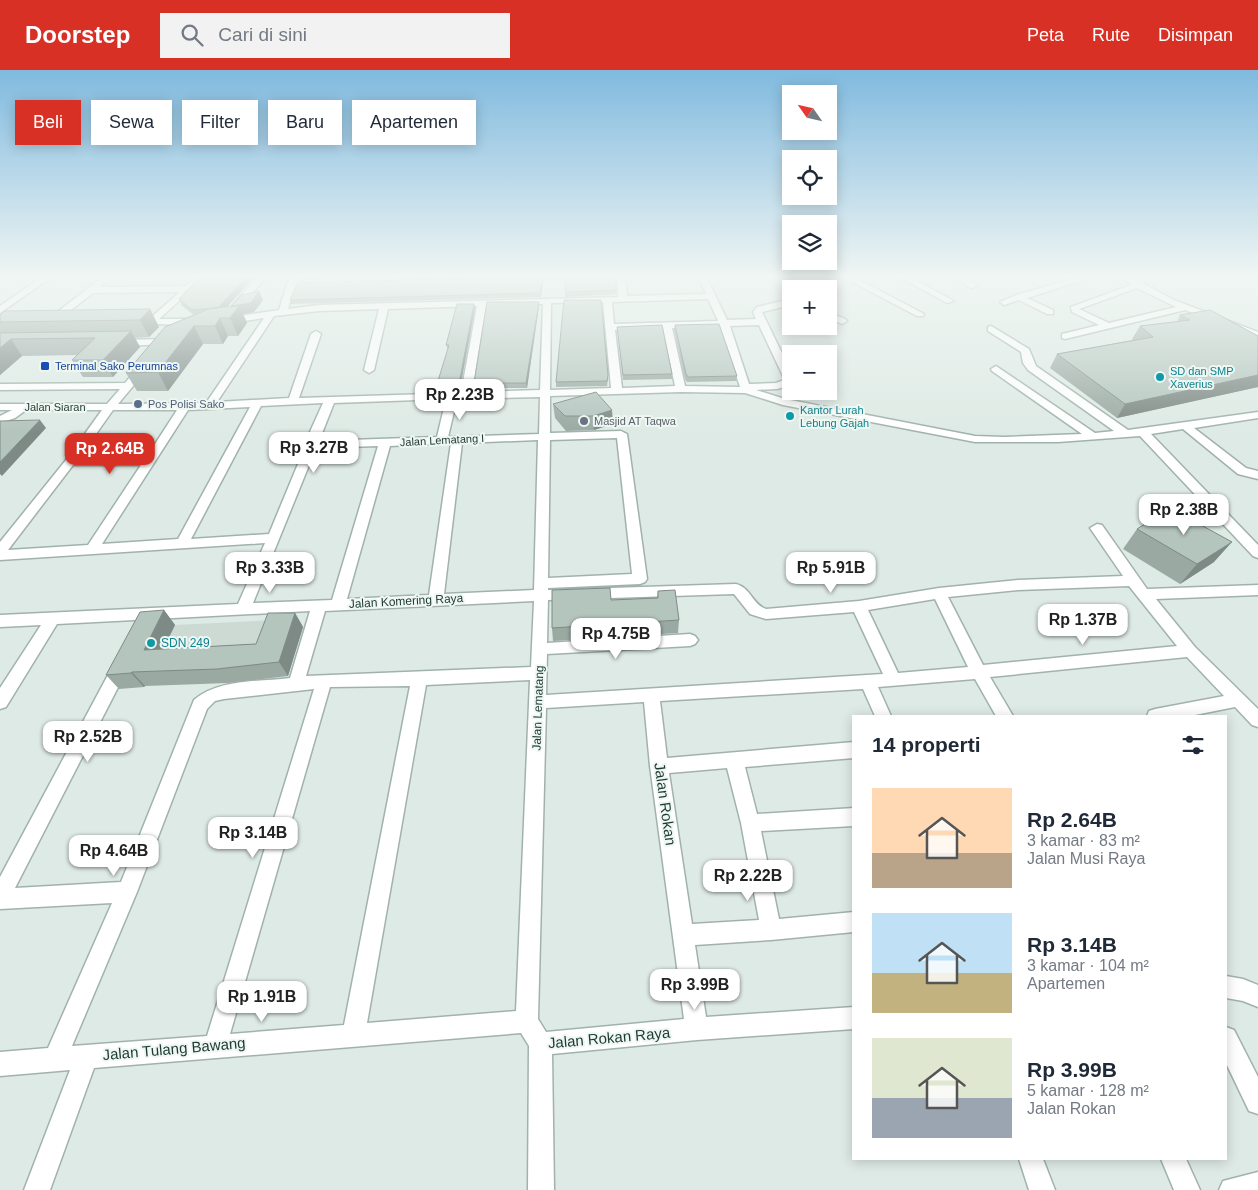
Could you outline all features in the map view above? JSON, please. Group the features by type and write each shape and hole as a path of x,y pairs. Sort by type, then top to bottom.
{"street":[{"path":"209,406 261,328"},
{"path":"368,370 378,328"},
{"path":"466,396 478,328"},
{"name":"Jalan Lematang","path":"527,1021 539,673 546,328"},
{"path":"611,328 617,392"},
{"path":"669,328 681,390"},
{"path":"726,328 746,389"},
{"path":"765,328 782,364"},
{"path":"1064,336 1098,328"},
{"path":"1241,328 1258,335"},
{"path":"991,329 1026,351 1028,363 1032,368 1126,434"},
{"path":"293,401 316,334"},
{"path":"0,551 127,386 173,340 109,343"},
{"path":"996,369 1094,437"},
{"path":"746,389 782,385"},
{"path":"0,387 127,386"},
{"path":"746,389 784,402 975,438 1041,440 1094,437 1143,432 1258,415"},
{"name":"Jalan Siaran","path":"0,407 185,407 293,401 746,389"},
{"path":"442,440 452,396"},
{"path":"242,610 274,538 310,445 330,400"},
{"path":"182,544 257,403"},
{"path":"0,420 11,416 25,406"},
{"path":"92,549 185,407"},
{"path":"1185,426 1242,471 1258,475"},
{"path":"1143,432 1258,553"},
{"name":"Jalan Lematang I","path":"310,445 543,436 622,435 640,579 612,586"},
{"path":"436,600 457,440"},
{"path":"338,605 385,443"},
{"path":"70,462 150,461"},
{"path":"1097,528 1133,581 1190,651 1258,720"},
{"path":"0,555 274,538"},
{"path":"612,586 736,589 743,592 749,606 757,613 766,614 859,606 939,593 1018,585 1133,581"},
{"name":"Jalan Komering Raya","path":"0,621 436,600 541,589 612,586"},
{"path":"1145,594 1258,590"},
{"path":"939,593 979,672 1004,715"},
{"path":"296,685 319,606"},
{"path":"859,606 893,679"},
{"path":"139,631 148,614"},
{"path":"0,702 52,619"},
{"path":"539,649 690,640"},
{"path":"0,898 130,648"},
{"path":"538,702 868,682 1190,651"},
{"path":"55,1060 127,892 200,705 210,696 224,692 324,681 419,679 539,673"},
{"path":"353,1035 419,679"},
{"path":"215,1046 324,681"},
{"path":"868,682 883,715"},
{"name":"Jalan Rokan","path":"652,696 659,766 697,1029"},
{"path":"1160,715 1239,700"},
{"path":"659,766 852,750"},
{"path":"734,760 750,824 771,930"},
{"path":"750,824 852,818"},
{"path":"0,898 127,892"},
{"path":"684,934 771,930 852,922"},
{"path":"1227,987 1243,990 1258,996"},
{"name":"Jalan Rokan Raya","path":"527,1021 540,1044 697,1029 852,1018"},
{"name":"Jalan Tulang Bawang","path":"0,1064 527,1021"},
{"path":"1227,1040 1258,1102"},
{"path":"540,1044 541,1190"},
{"path":"37,1190 87,1056"},
{"path":"1031,1160 1042,1190"},
{"path":"1173,1160 1187,1190"},
{"path":"1232,1190 1258,1185"}],"shaded area":[{"path":"275,620 262,659 158,659 175,625"}],"building":[{"path":"164,328 192,328 158,372 126,373"},
{"path":"450,328 469,328 459,384 437,384 449,345 446,345"},
{"path":"483,328 535,328 526,383 474,383"},
{"path":"561,328 604,328 607,381 556,382"},
{"path":"617,328 663,328 672,374 623,375"},
{"path":"676,328 720,328 737,376 688,377"},
{"name":"SD dan SMP Xaverius","path":"1143,328 1244,328 1258,336 1258,375 1125,404 1057,354 1153,337"},
{"path":"131,331 103,360 72,360 95,338 11,339 0,348 0,333"},
{"path":"596,392 612,410 593,416 565,416 553,404"},
{"path":"40,420 0,462 0,421"},
{"path":"1170,508 1232,542 1197,564 1137,529"},
{"path":"610,588 611,600 658,598 658,591 675,590 679,620 552,628 552,590"},
{"path":"164,610 144,650 256,644 268,613 295,613 279,662 217,669 132,672 106,675 140,612"}],"place":[{"name":"Terminal Sako Perumnas","path":"45,366"},
{"name":"SD dan SMP Xaverius","path":"1160,377"},
{"name":"Pos Polisi Sako","path":"138,404"},
{"name":"Kantor Lurah Lebung Gajah","path":"790,416"},
{"name":"Masjid AT Taqwa","path":"584,421"},
{"name":"SDN 249","path":"151,643"}]}
